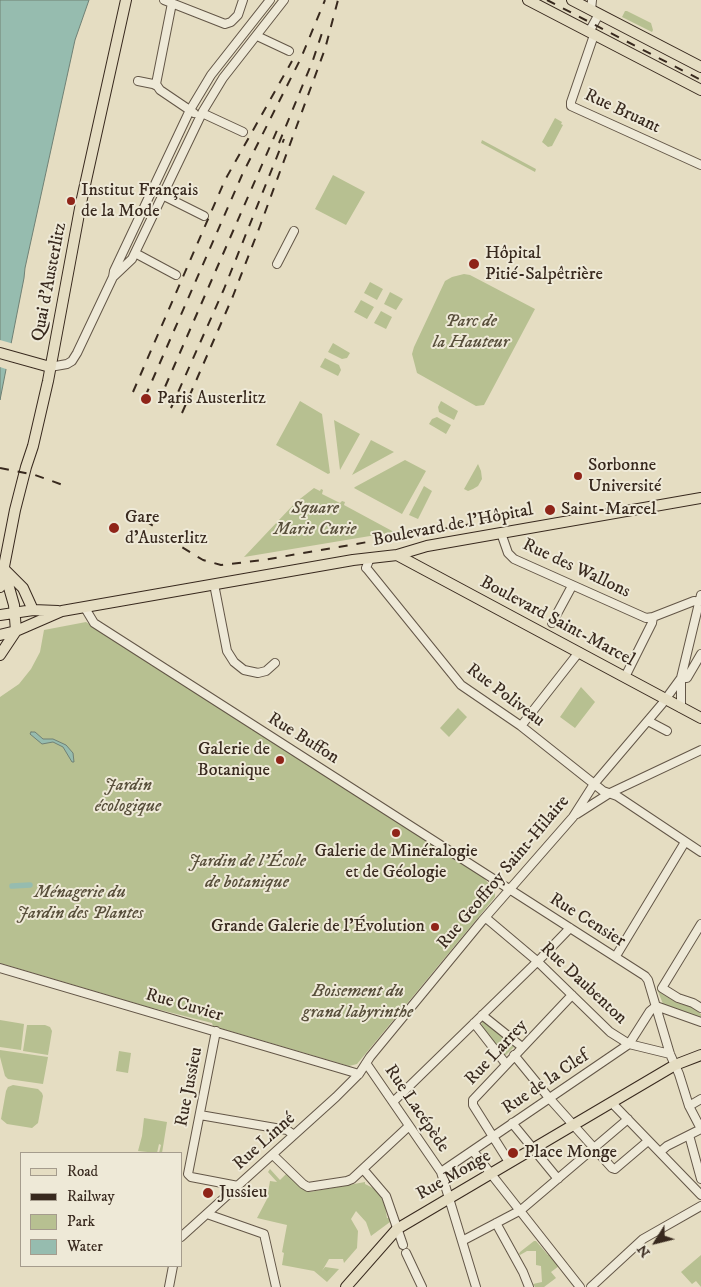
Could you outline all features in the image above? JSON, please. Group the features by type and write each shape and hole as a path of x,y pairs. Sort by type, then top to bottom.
{"main road":[{"name":"Quai d'Austerlitz","path":"0,587 15,510 33,446 46,365 126,0"},
{"path":"528,0 701,90"},
{"path":"572,0 594,8 701,66"},
{"path":"0,353 46,365"},
{"name":"Boulevard de l'Hôpital","path":"0,634 16,631 62,611 214,584 397,555 427,546 701,498"},
{"name":"Boulevard Saint-Marcel","path":"397,555 701,718"},
{"path":"4,569 23,588 33,610"},
{"path":"0,655 16,631 15,613 4,569"},
{"path":"0,615 33,610 62,611"},
{"name":"Rue Monge","path":"346,1287 396,1228 675,1066 701,1055"}],"street":[{"path":"157,86 156,80 168,2 227,24 238,15 243,0"},
{"path":"46,365 67,364 72,361 77,353 190,110 211,74 270,0"},
{"path":"113,277 132,259 201,115 223,78 284,0"},
{"path":"592,34 594,8"},
{"path":"246,30 256,37 289,51"},
{"name":"Rue Bruant","path":"592,34 571,106 701,165"},
{"path":"138,82 153,84 190,110 243,132"},
{"path":"162,195 204,216"},
{"path":"276,264 294,230"},
{"path":"135,253 176,275"},
{"name":"Rue des Wallons","path":"501,533 508,553 514,559 646,618 653,618"},
{"name":"Rue Poliveau","path":"370,558 366,568 461,685 521,726 603,791 617,796 701,852"},
{"path":"214,584 227,651 231,659 240,668 254,673 266,671 275,663"},
{"path":"552,623 572,586"},
{"path":"625,677 653,618 700,598"},
{"path":"681,708 682,678 700,598"},
{"name":"Rue Buffon","path":"85,608 94,623 510,890"},
{"path":"521,726 579,652"},
{"path":"687,652 700,655"},
{"name":"Rue Geoffroy Saint-Hilaire","path":"366,1064 486,918 573,817 594,784 682,678 687,678 700,655"},
{"path":"648,720 667,731"},
{"path":"573,817 610,793 701,750"},
{"path":"616,956 685,842"},
{"name":"Rue Censier","path":"510,890 616,956 647,978 656,1006"},
{"name":"Rue Daubenton","path":"486,918 537,961 610,1032 629,1044 670,1054"},
{"path":"701,924 663,987 663,989 678,998 701,1008"},
{"path":"393,1102 570,928"},
{"name":"Rue Cuvier","path":"0,968 359,1074"},
{"name":"Rue Larrey","path":"509,1162 473,1105 473,1100 572,995"},
{"path":"656,1006 701,1022"},
{"path":"656,1006 670,1054 689,1106 701,1129 667,1146 660,1152"},
{"name":"Rue de la Clef","path":"441,1172 629,1044 650,1011 656,1006"},
{"path":"482,1015 522,1047"},
{"path":"474,1023 506,1064"},
{"name":"Rue Jussieu","path":"216,1031 188,1174 191,1177 238,1186"},
{"path":"514,1055 573,1126 612,1168 614,1169 648,1141"},
{"name":"Rue Linné","path":"182,1236 294,1135 359,1074 366,1064"},
{"name":"Rue Lacépède","path":"366,1064 441,1172 476,1287"},
{"path":"689,1106 701,1099"},
{"path":"612,1103 699,1192"},
{"path":"200,1115 287,1130 294,1135"},
{"path":"462,1241 521,1210 628,1119"},
{"path":"512,1124 558,1179"},
{"path":"273,1154 308,1187 352,1179 409,1126"},
{"path":"689,1135 701,1180 699,1192"},
{"path":"474,1151 580,1287"},
{"path":"363,1169 386,1196 396,1228 422,1287"},
{"path":"591,1287 643,1239 701,1206"},
{"path":"207,1214 264,1234 276,1287"},
{"path":"496,1223 523,1272 529,1287"},
{"path":"169,1287 172,1267"}],"green space":[{"path":"625,11 651,23 652,32 622,17"},
{"path":"555,118 562,122 561,124 563,125 552,146 548,147 542,142"},
{"path":"482,140 536,169 535,172 481,143"},
{"path":"333,175 365,192 346,225 315,209"},
{"name":"Parc de la Hauteur","path":"464,274 470,275 535,309 484,405 476,406 417,373 412,354 445,281"},
{"path":"370,282 383,289 377,300 364,293"},
{"path":"390,292 403,299 396,310 384,304"},
{"path":"361,300 374,307 367,319 354,312"},
{"path":"381,311 392,317 386,329 374,323"},
{"path":"333,343 350,353 347,358 342,359 328,352"},
{"path":"325,358 339,365 341,370 338,376 320,367"},
{"path":"300,401 322,414 330,473 328,474 276,445"},
{"path":"441,401 458,411 454,420 439,412 438,407"},
{"path":"437,417 451,425 446,434 429,424 432,419"},
{"path":"334,420 360,434 340,470"},
{"path":"371,440 394,452 352,475"},
{"path":"405,460 426,471 402,514 354,488 355,487"},
{"path":"478,464 482,479 478,486 468,491 464,489"},
{"path":"424,486 432,491 418,519 409,515"},
{"name":"Square Marie Curie","path":"314,488 320,491 321,489 323,490 322,494 340,503 342,501 345,502 344,505 394,532 244,557 296,502"},
{"path":"86,622 482,876 495,891 495,897 357,1064 349,1066 213,1026 212,1023 145,1006 0,963 0,697 19,684 31,669 40,652 44,630"},
{"path":"581,687 595,702 575,728 560,717"},
{"path":"458,708 467,717 449,737 440,728"},
{"path":"658,985 658,990 661,993 677,1003 691,1007 701,1014 701,1020 663,1004 657,989"},
{"path":"0,1020 24,1024 21,1050 0,1047"},
{"path":"482,1022 485,1022 513,1045 514,1047 506,1055 504,1055 481,1026"},
{"path":"27,1025 45,1025 50,1027 52,1031 48,1055 23,1051"},
{"path":"0,1050 48,1057 43,1084 8,1079 5,1076"},
{"path":"119,1051 131,1053 128,1073 116,1071"},
{"path":"13,1085 38,1089 42,1093 38,1123 32,1128 7,1124 1,1119 6,1091 8,1087"},
{"path":"144,1118 167,1122 162,1152 159,1152 161,1145 159,1144 157,1152 138,1151"},
{"path":"270,1169 280,1180 287,1173 303,1189 310,1192 365,1182 365,1184 375,1189 380,1195 390,1222 371,1236 366,1222 356,1211 351,1219 358,1231 357,1248 344,1263 343,1259 329,1259 322,1271 325,1267 339,1269 327,1282 314,1271 282,1265 284,1253 282,1252 287,1225 257,1218 267,1199 270,1181 277,1182 268,1172"},
{"path":"534,1241 548,1255 550,1254 559,1266 551,1272 556,1278 544,1287 535,1287 533,1284 542,1282 541,1266 536,1265 536,1251 527,1251 519,1254"},
{"path":"701,1255 701,1287 696,1281 692,1284 681,1272"}],"water":[{"path":"0,0 89,0 75,40 25,268 0,400"},
{"path":"35,732 43,739 53,739 66,745 73,753 74,762 72,762 63,747 53,742 42,744 30,734"}],"pier":[{"path":"0,340 14,344 9,370 0,367"}],"waterway":[{"path":"12,886 30,885"}],"railway":[{"path":"145,397 242,175 301,58 325,0"},
{"path":"182,413 233,296 260,226 325,49 338,0"},
{"path":"547,0 701,80"},
{"path":"279,143 313,60 324,27"},
{"path":"133,392 225,180 292,61"},
{"path":"158,403 278,128"},
{"path":"171,408 224,289 284,139"},
{"path":"0,468 35,475 63,485"},
{"path":"130,511 155,527"},
{"path":"167,538 203,560 221,565 263,560 501,519"}],"place":[{"name":"Institut Français de la Mode","path":"71,201"},
{"name":"Hôpital Pitié-Salpêtrière","path":"474,264"},
{"name":"Paris Austerlitz","path":"146,399"},
{"name":"Sorbonne Université","path":"578,476"},
{"name":"Saint-Marcel","path":"550,510"},
{"name":"Gare d'Austerlitz","path":"114,528"},
{"name":"Galerie de Botanique","path":"280,760"},
{"name":"Galerie de Minéralogie et de Géologie","path":"396,833"},
{"name":"Grande Galerie de l'Évolution","path":"435,927"},
{"name":"Place Monge","path":"513,1153"},
{"name":"Jussieu","path":"208,1193"}],"park label":[{"name":"Jardin écologique","path":"128,796"},
{"name":"Jardin de l'École de botanique","path":"247,872"},
{"name":"Ménagerie du Jardin des Plantes","path":"80,903"},
{"name":"Boisement du grand labyrinthe","path":"358,1002"}]}
